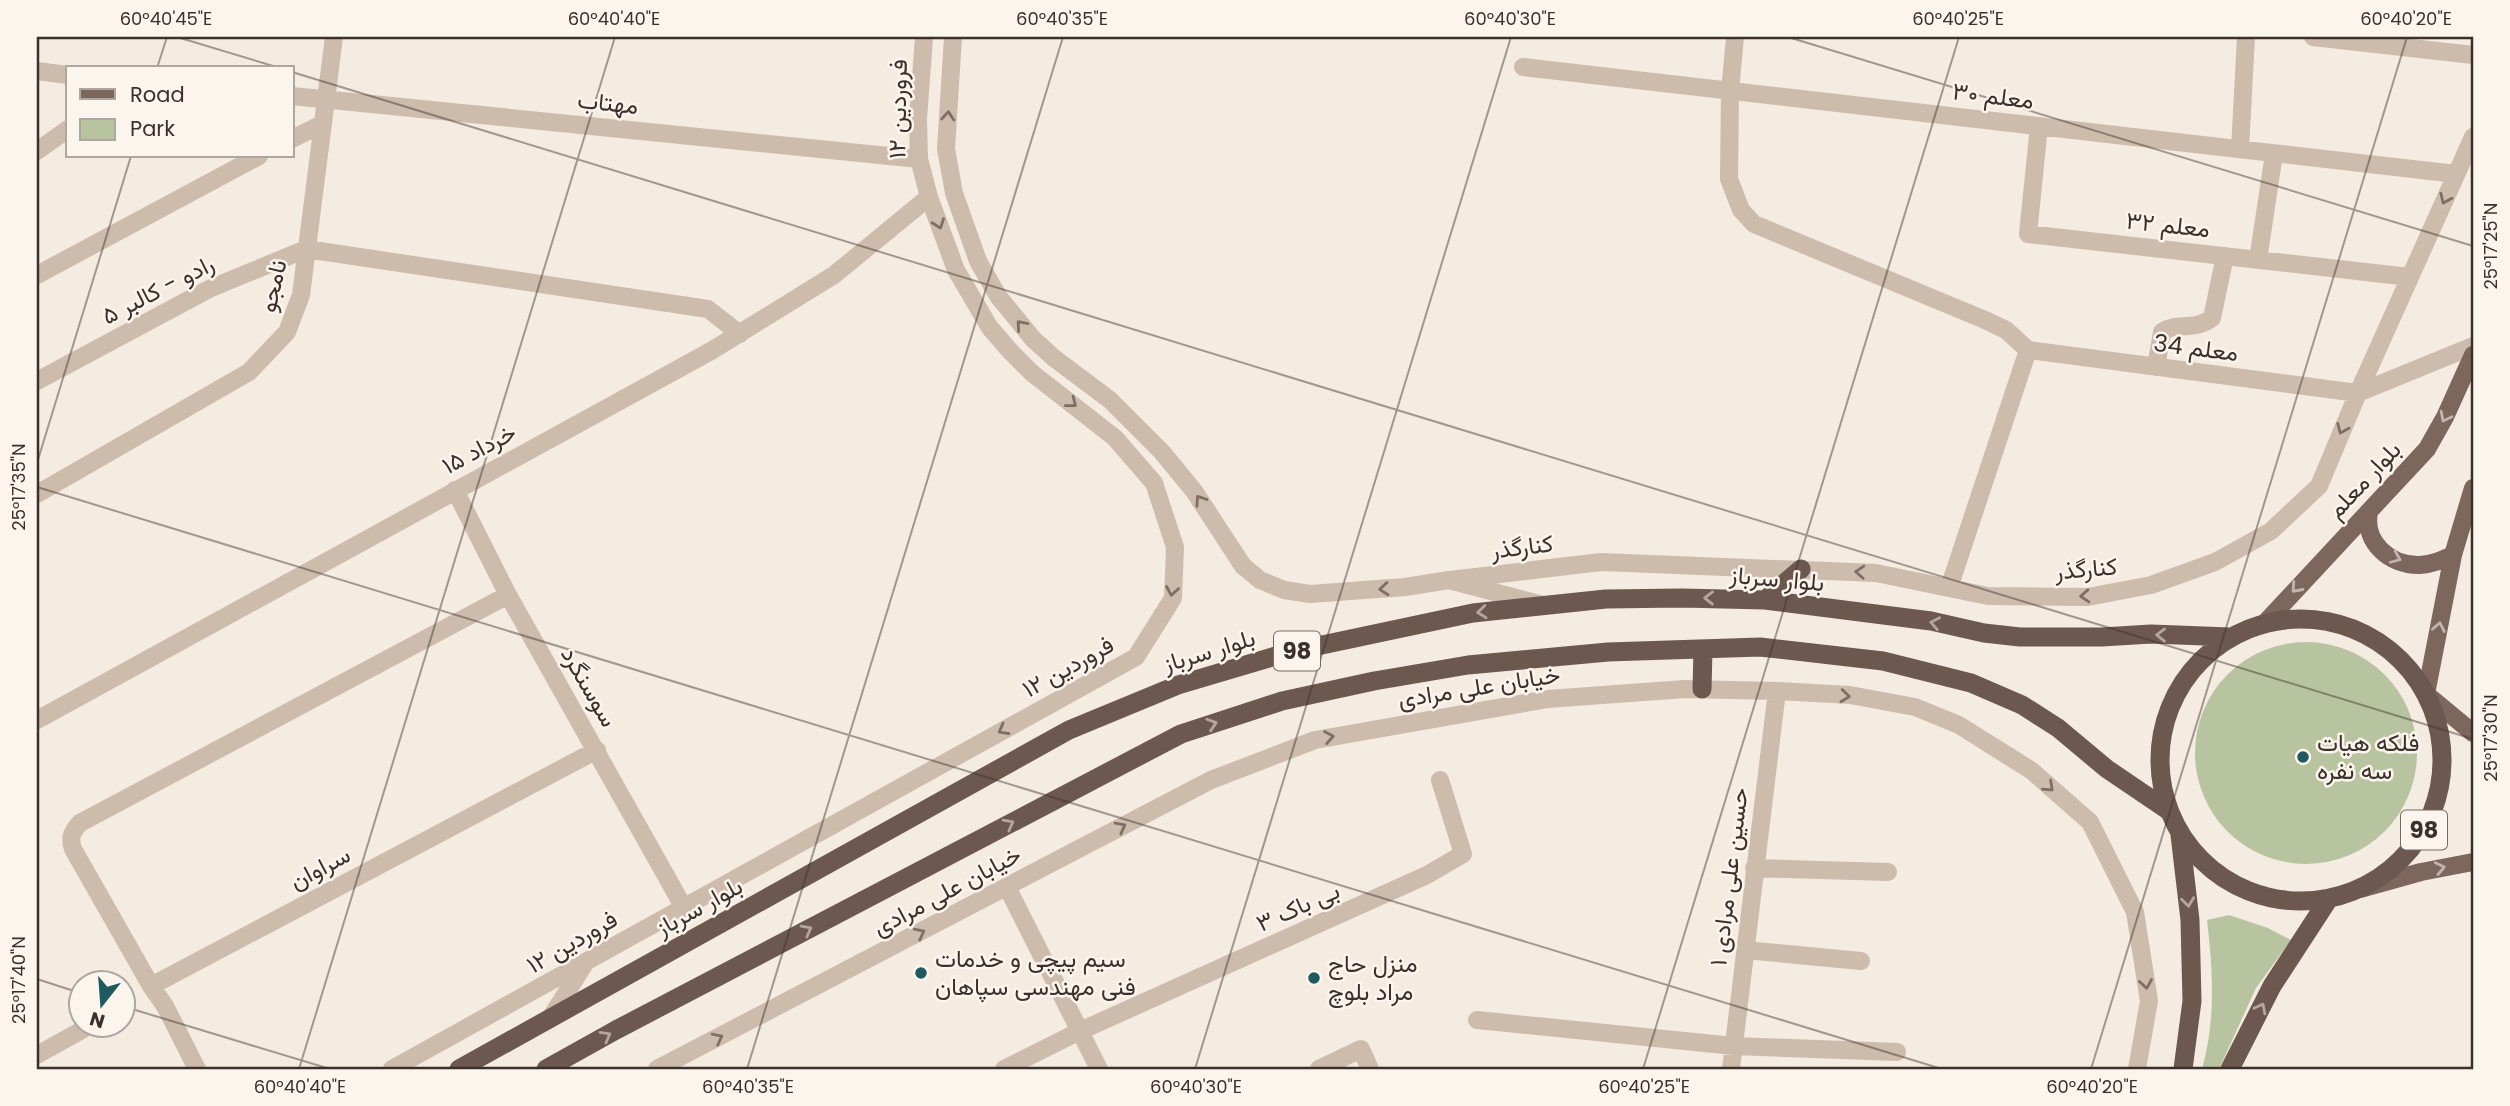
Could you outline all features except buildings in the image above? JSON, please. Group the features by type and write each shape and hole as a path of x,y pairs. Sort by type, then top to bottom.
{"highway":[{"path":"1765,600 1801,569"},
{"name":"بلوار سرباز","path":"459,1069 1069,730 1178,685 1289,652 1473,613 1618,599 1765,600 1931,621 1984,633 2020,637 2151,634 2230,637"},
{"name":"98","path":"2303,618 2340,624 2375,639 2404,663 2426,694 2440,730 2443,768 2436,806 2419,840 2393,869 2360,889 2328,900 2293,902 2260,896 2228,882 2201,861 2179,834 2164,800 2158,763 2162,725 2176,690 2200,660 2230,637 2265,623 2303,618"},
{"name":"98","path":"546,1069 1181,734 1282,701 1374,681 1468,665 1608,652 1760,647 1883,661 1971,683 2022,705 2058,728 2108,769 2169,811"},
{"path":"1702,689 1703,649"},
{"path":"2179,834 2190,920 2192,988 2183,1069"},
{"path":"2230,1069 2272,986 2328,900"}],"main road":[{"name":"بلوار معلم","path":"2265,623 2427,449 2473,355"},
{"path":"2473,488 2453,555 2426,694 2473,733"},
{"path":"2369,512 2367,524 2372,540 2384,553 2400,562 2418,565 2436,563 2453,555"},
{"path":"2360,889 2420,872 2473,862"}],"street":[{"name":"نامجو","path":"37,494 249,372 287,332 301,295 334,37"},
{"name":"۱۲ فروردین","path":"392,1069 1136,657 1173,598 1175,547 1154,483 1115,438 1032,373 990,328 956,270 929,197 919,159 918,119 924,37"},
{"name":"۱۲ فروردین","path":"953,37 946,149 954,193 978,261 998,296 1054,358 1111,400 1162,452 1194,491 1243,566 1260,580 1284,590 1310,594 1405,587 1449,580 1547,606"},
{"path":"1735,37 1730,91 1729,179 1741,210 1754,224 1985,320 2006,330 2028,350 1949,588"},
{"path":"2240,149 2246,37"},
{"path":"2313,37 2473,55"},
{"name":"معلم ۳۰","path":"1524,67 2456,174"},
{"path":"37,71 66,75"},
{"name":"مهتاب","path":"294,96 919,159"},
{"path":"294,138 322,124"},
{"name":"معلم ۳۲","path":"2039,127 2028,234 2410,277"},
{"path":"37,150 66,130"},
{"name":"کنارگذر","path":"1449,580 1601,562 1877,573 1988,596 2088,597 2151,585 2215,562 2271,531 2319,486 2473,137"},
{"path":"2258,260 2274,153"},
{"path":"37,275 255,158"},
{"path":"929,197 954,193"},
{"name":"۱۵ خرداد","path":"37,720 740,334 834,275 929,197"},
{"path":"306,249 708,309 740,334"},
{"name":"رادو - کالبر ۵","path":"37,381 209,289 306,249"},
{"path":"2157,367 2162,332 2173,327 2203,325 2212,318 2225,256"},
{"path":"2358,393 2473,346"},
{"name":"معلم 34","path":"2028,350 2358,393"},
{"name":"سوسنگرد","path":"455,491 508,595 683,906"},
{"path":"197,1069 165,1006 73,849 70,840 73,831 80,823 508,595"},
{"name":"خیابان علی مرادی","path":"663,1068 1211,780 1315,740 1548,699 1702,689 1850,695 1914,707 1948,721 2032,771 2090,822 2135,912 2148,1001 2137,1069"},
{"name":"حسین علی مرادی ۱","path":"1731,1069 1777,691"},
{"name":"سراوان","path":"151,985 597,750"},
{"name":"بی باک ۳","path":"1080,1031 1427,875 1463,854 1440,780"},
{"path":"1754,868 1888,872"},
{"path":"1007,887 1099,1069"},
{"path":"1745,950 1861,961"},
{"path":"549,1020 584,965"},
{"path":"1477,1020 1734,1046 1896,1052"},
{"path":"1004,1069 1080,1031"},
{"path":"37,1055 66,1039"},
{"path":"1319,1069 1362,1049 1370,1069"}],"green space":[{"path":"2306,642 2328,644 2358,655 2376,667 2392,683 2404,701 2412,721 2417,753 2415,775 2404,805 2392,823 2376,839 2358,851 2338,859 2306,864 2284,862 2254,851 2236,839 2220,823 2208,805 2200,785 2195,753 2197,731 2208,701 2220,683 2236,667 2254,655 2274,647"},
{"path":"2229,915 2268,928 2291,940 2256,988 2219,1069 2202,1069 2210,1032 2212,995 2207,920"}],"place":[{"name":"فلکه هیات سه نفره","path":"2303,757"},
{"name":"سیم پیچی و خدمات فنی مهندسی سپاهان","path":"921,973"},
{"name":"منزل حاج مراد بلوچ","path":"1314,978"}]}
